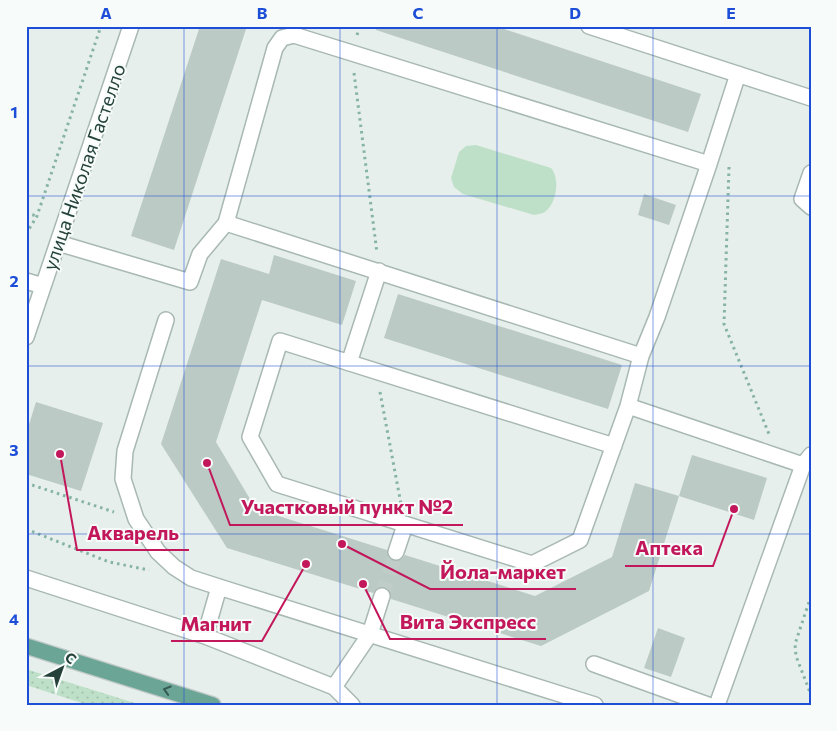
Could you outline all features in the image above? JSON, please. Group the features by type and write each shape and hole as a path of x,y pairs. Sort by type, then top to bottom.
{"main road":[{"path":"26,646 213,705"}],"street":[{"name":"улица Николая Гастелло","path":"26,337 132,26"},
{"path":"589,26 811,98"},
{"path":"58,243 190,282 200,254 226,223 275,48 282,38 294,35 708,164"},
{"path":"614,446 280,341 250,437 277,484 405,525 532,564 580,540 614,446 628,406 642,356 658,317 738,74"},
{"path":"811,173 802,199 811,207"},
{"path":"226,223 642,356"},
{"path":"349,363 379,271"},
{"path":"26,281 43,286"},
{"path":"166,320 125,451 123,479 136,519 158,552 174,567 191,578 595,705"},
{"path":"628,406 778,457 807,460 717,705"},
{"path":"396,552 405,525"},
{"path":"26,578 205,636 334,687 352,705"},
{"path":"205,636 219,587"},
{"path":"334,687 370,634 382,596"},
{"path":"594,664 708,705"}],"path":[{"path":"26,234 37,216 101,26"},
{"path":"360,26 352,52 379,271"},
{"path":"729,163 724,324 778,457"},
{"path":"26,213 37,216"},
{"path":"380,389 405,525"},
{"path":"26,483 136,519"},
{"path":"26,529 109,562 156,571 174,567"},
{"path":"811,596 795,644 796,656 811,695"}],"green space":[{"path":"476,145 551,168 556,178 556,190 550,207 543,213 534,215 463,194 454,187 451,178 459,152 466,146"},
{"path":"26,669 141,705 88,705 26,685"}],"building":[{"path":"200,26 247,26 174,250 131,236"},
{"path":"377,26 495,26 701,94 688,132 376,30"},
{"path":"644,194 676,205 669,225 638,215"},
{"path":"274,255 356,281 342,325 262,300 216,442 256,509 387,550 389,558 394,561 402,559 405,555 535,596 612,557 635,483 679,496 649,591 541,646 391,599 391,594 385,587 380,587 373,593 227,548 161,444 221,259 269,274"},
{"path":"398,294 622,365 608,409 384,338"},
{"path":"36,402 103,423 81,491 26,474 26,434"},
{"path":"692,455 767,478 754,520 679,496"},
{"path":"658,628 685,638 671,677 644,668"}],"tunnel":[{"path":"382,596 396,552"}],"place":[{"name":"Акварель","path":"60,454"},
{"name":"Участковый пункт №2","path":"207,463"},
{"name":"Аптека","path":"734,509"},
{"name":"Йола-маркет","path":"342,544"},
{"name":"Магнит","path":"306,564"},
{"name":"Вита Экспресс","path":"363,584"}]}
